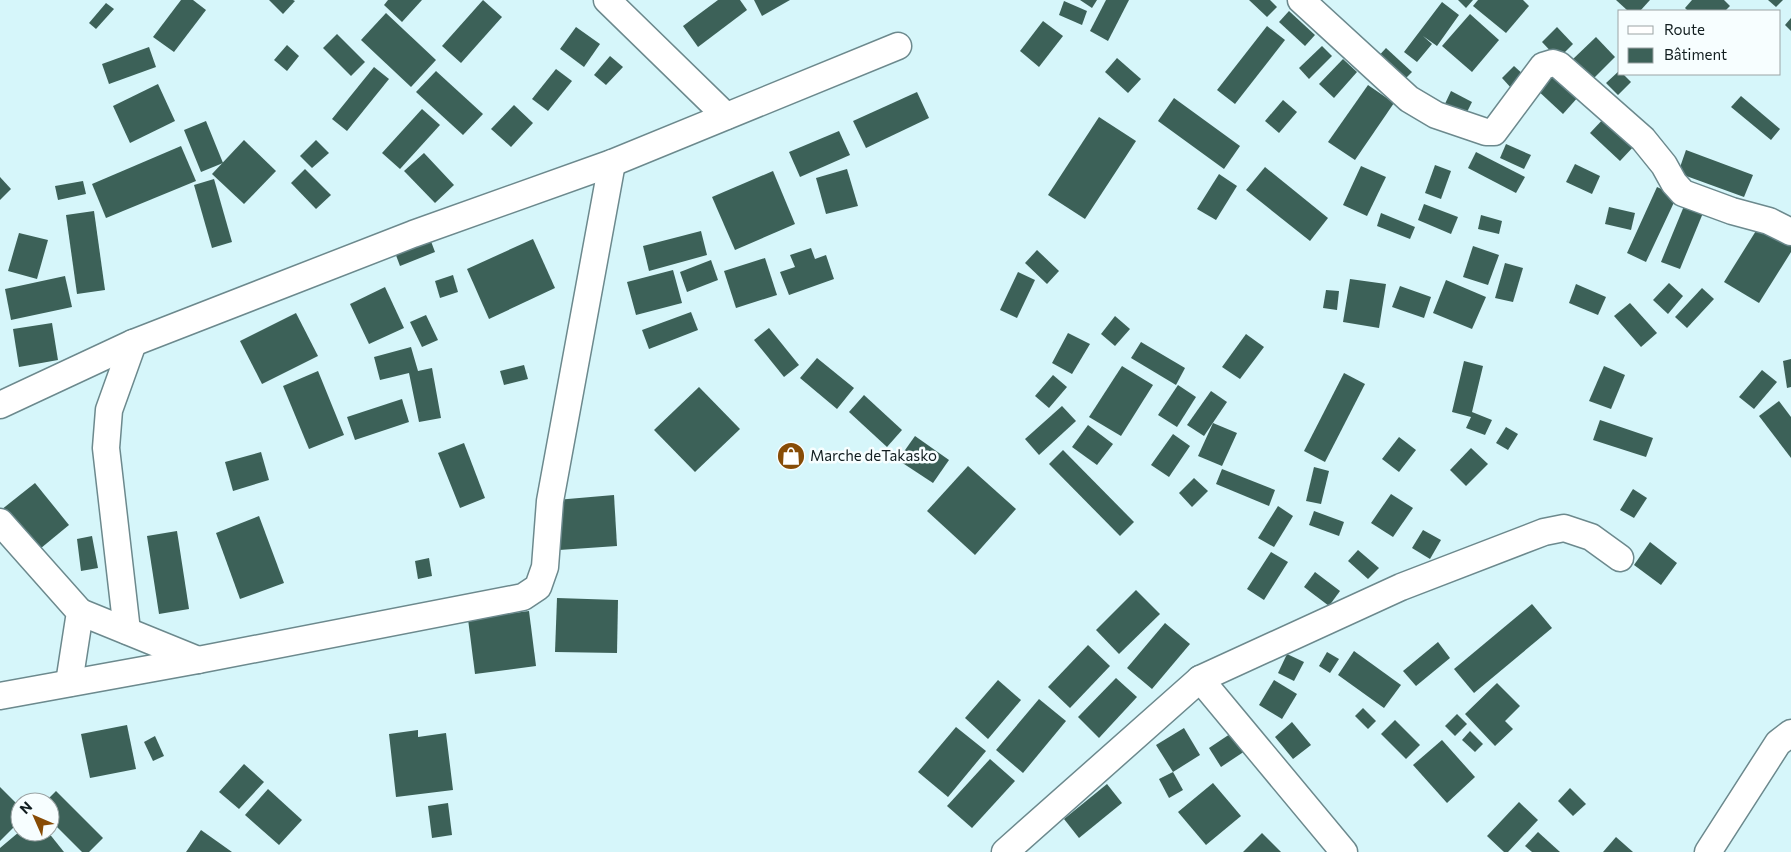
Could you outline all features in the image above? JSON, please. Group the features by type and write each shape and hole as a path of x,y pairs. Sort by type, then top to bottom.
{"street":[{"path":"607,0 726,116"},
{"path":"1301,0 1409,99 1436,115 1486,132 1494,132 1502,123 1542,66 1553,63 1559,65 1643,139 1664,165 1674,183 1683,192 1732,211 1769,221 1791,232"},
{"path":"0,405 133,344 413,234 612,163 898,46"},
{"path":"0,714 12,694 523,598 538,587 545,567 550,501 612,163"},
{"path":"127,631 106,448 109,410 133,344"},
{"path":"0,522 80,612 198,660"},
{"path":"1005,852 1200,679 1401,587 1544,532 1564,528 1591,537 1620,558"},
{"path":"68,683 80,612"},
{"path":"1200,679 1344,852"},
{"path":"1708,852 1778,742 1791,733"}],"building":[{"path":"181,0 193,0 206,10 174,52 153,37"},
{"path":"269,0 293,0 295,1 283,14"},
{"path":"388,0 422,0 402,22 384,5"},
{"path":"483,0 502,17 461,63 442,46"},
{"path":"718,0 740,0 747,10 698,47 683,26"},
{"path":"754,0 790,0 762,16"},
{"path":"1080,0 1097,0 1092,8"},
{"path":"1106,0 1129,0 1108,41 1090,31"},
{"path":"1249,0 1270,0 1277,7 1267,17"},
{"path":"1458,0 1473,0 1466,8"},
{"path":"1478,0 1523,0 1529,6 1506,33 1473,6"},
{"path":"1616,0 1650,0 1641,10 1627,10"},
{"path":"1692,0 1724,0 1730,6 1726,10 1687,10 1685,8"},
{"path":"1768,0 1783,0 1776,7"},
{"path":"1064,1 1087,11 1082,25 1059,15"},
{"path":"1442,2 1459,15 1437,46 1423,36 1432,44 1417,62 1404,52"},
{"path":"106,3 114,9 96,29 89,23"},
{"path":"1289,11 1315,35 1305,46 1279,22"},
{"path":"386,13 436,60 411,87 361,40"},
{"path":"1470,14 1499,40 1472,72 1442,46"},
{"path":"1791,18 1791,31 1785,25"},
{"path":"1043,21 1063,36 1039,67 1020,51"},
{"path":"1267,26 1285,40 1235,104 1217,90"},
{"path":"576,27 600,44 584,67 560,49"},
{"path":"1557,27 1573,44 1558,59 1542,42"},
{"path":"337,34 365,62 351,76 323,48"},
{"path":"1596,37 1615,57 1591,81 1572,60"},
{"path":"287,45 299,56 287,71 274,60"},
{"path":"1322,46 1332,56 1309,79 1299,68"},
{"path":"149,47 156,67 109,84 102,64"},
{"path":"1386,48 1412,72 1401,83 1375,60"},
{"path":"610,56 623,67 606,85 594,75"},
{"path":"1117,58 1141,79 1128,93 1105,72"},
{"path":"1343,59 1357,72 1334,98 1319,84"},
{"path":"1514,66 1525,76 1512,89 1502,78"},
{"path":"374,67 389,79 347,131 332,119"},
{"path":"556,69 572,81 548,111 532,99"},
{"path":"1552,70 1579,96 1563,114 1535,88"},
{"path":"436,71 483,114 463,135 416,92"},
{"path":"1618,72 1618,75 1624,75 1631,82 1618,95 1606,83"},
{"path":"158,84 175,121 130,143 113,106"},
{"path":"1368,85 1394,103 1355,160 1328,142"},
{"path":"1451,91 1472,102 1465,116 1444,106"},
{"path":"917,92 929,118 866,148 853,121"},
{"path":"1741,96 1780,129 1771,140 1731,107"},
{"path":"1174,98 1240,146 1224,169 1158,121"},
{"path":"1283,100 1297,112 1279,133 1265,121"},
{"path":"514,105 533,123 511,147 491,129"},
{"path":"422,109 440,125 400,169 382,153"},
{"path":"1606,116 1635,145 1620,161 1590,133"},
{"path":"1099,117 1136,141 1085,219 1048,195"},
{"path":"206,121 223,163 201,172 184,130"},
{"path":"839,131 850,155 800,177 789,152"},
{"path":"244,140 276,171 244,204 212,174"},
{"path":"316,140 329,153 312,168 300,156"},
{"path":"1506,144 1531,155 1524,169 1500,158"},
{"path":"181,146 196,181 106,218 92,184"},
{"path":"1686,150 1753,175 1744,197 1678,173"},
{"path":"1476,152 1525,177 1516,193 1468,168"},
{"path":"424,153 454,185 435,203 404,171"},
{"path":"1575,164 1600,176 1592,194 1566,182"},
{"path":"1435,165 1451,171 1441,199 1425,193"},
{"path":"1361,166 1386,177 1367,216 1343,205"},
{"path":"1265,167 1328,218 1310,241 1246,190"},
{"path":"305,169 331,195 316,209 291,183"},
{"path":"847,169 858,206 826,214 816,178"},
{"path":"773,171 795,224 735,250 712,197"},
{"path":"1219,174 1237,186 1216,220 1197,209"},
{"path":"0,177 11,189 0,200"},
{"path":"214,179 232,242 212,248 194,185"},
{"path":"83,181 86,194 58,200 55,186"},
{"path":"1657,187 1677,196 1646,262 1627,253"},
{"path":"1424,204 1458,217 1451,234 1418,220"},
{"path":"1684,206 1703,213 1680,269 1661,262"},
{"path":"1609,207 1635,213 1631,230 1605,224"},
{"path":"94,211 105,290 77,294 66,215"},
{"path":"1381,213 1415,227 1410,239 1377,226"},
{"path":"1481,215 1502,221 1499,234 1478,229"},
{"path":"1759,226 1791,246 1791,252 1759,303 1724,282"},
{"path":"701,231 707,255 649,271 643,246"},
{"path":"19,233 48,240 37,279 8,271"},
{"path":"429,236 435,252 400,266 394,250"},
{"path":"533,239 555,288 489,319 467,269"},
{"path":"1473,246 1499,255 1488,285 1463,277"},
{"path":"811,248 815,259 826,255 834,279 789,295 780,272 795,267 790,255"},
{"path":"1037,250 1059,271 1047,284 1025,263"},
{"path":"765,258 777,295 736,308 724,271"},
{"path":"711,260 718,280 687,292 680,272"},
{"path":"1505,263 1523,268 1513,302 1495,298"},
{"path":"673,270 682,303 636,315 627,282"},
{"path":"1018,272 1035,280 1017,318 1000,310"},
{"path":"453,275 458,292 440,298 435,281"},
{"path":"65,276 72,307 11,320 5,289"},
{"path":"1350,279 1386,284 1379,328 1343,322"},
{"path":"1446,280 1486,297 1472,329 1433,313"},
{"path":"1669,283 1683,296 1668,314 1653,300"},
{"path":"1576,284 1606,297 1598,315 1569,303"},
{"path":"1400,286 1431,297 1424,318 1392,307"},
{"path":"385,287 404,328 369,344 350,304"},
{"path":"1702,288 1714,299 1687,328 1675,317"},
{"path":"1326,290 1339,291 1337,310 1323,308"},
{"path":"1630,303 1657,333 1641,347 1614,316"},
{"path":"691,312 698,330 649,349 642,330"},
{"path":"296,313 318,356 262,384 240,341"},
{"path":"426,315 438,340 422,347 410,322"},
{"path":"1115,316 1130,329 1115,346 1101,334"},
{"path":"52,323 58,360 19,367 13,329"},
{"path":"769,328 799,365 784,377 754,340"},
{"path":"1068,333 1090,344 1072,374 1052,363"},
{"path":"1246,334 1264,347 1240,379 1222,367"},
{"path":"1141,342 1185,368 1176,385 1131,358"},
{"path":"411,347 418,371 432,368 441,418 419,422 409,373 380,380 374,357"},
{"path":"817,358 854,388 837,409 800,378"},
{"path":"1791,359 1791,387 1787,388 1783,361"},
{"path":"1464,361 1483,366 1472,412 1492,420 1485,435 1466,428 1471,417 1452,412"},
{"path":"524,365 528,379 504,385 500,371"},
{"path":"1122,366 1153,385 1121,436 1089,417"},
{"path":"1604,366 1625,375 1611,409 1589,401"},
{"path":"1762,370 1777,382 1754,409 1739,397"},
{"path":"318,371 344,435 309,449 283,386"},
{"path":"1344,373 1365,384 1325,462 1304,451"},
{"path":"1053,375 1067,387 1049,408 1035,396"},
{"path":"1178,385 1196,397 1177,427 1158,415"},
{"path":"699,387 740,429 695,472 654,430"},
{"path":"1211,391 1227,402 1204,436 1187,425"},
{"path":"864,395 902,430 887,447 849,412"},
{"path":"402,399 409,422 355,440 347,417"},
{"path":"1779,401 1791,417 1791,458 1759,416"},
{"path":"1062,406 1076,421 1039,455 1025,439"},
{"path":"1600,420 1653,438 1646,457 1593,440"},
{"path":"1213,423 1237,433 1222,466 1198,456"},
{"path":"1088,425 1113,444 1097,465 1072,447"},
{"path":"1506,427 1518,434 1508,450 1496,443"},
{"path":"1173,434 1190,446 1169,477 1151,465"},
{"path":"915,436 949,460 933,483 898,460"},
{"path":"1399,437 1416,450 1399,472 1382,459"},
{"path":"464,443 485,498 460,508 438,453"},
{"path":"1471,448 1488,464 1466,486 1450,470"},
{"path":"1063,450 1134,522 1120,536 1049,464"},
{"path":"261,452 269,480 233,491 225,462"},
{"path":"968,466 1016,509 975,555 927,511"},
{"path":"1314,467 1329,471 1321,504 1306,501"},
{"path":"1222,469 1275,490 1269,506 1216,484"},
{"path":"1194,478 1208,491 1192,507 1179,493"},
{"path":"35,483 69,525 35,553 1,510"},
{"path":"1633,489 1647,498 1634,518 1620,510"},
{"path":"1391,494 1413,508 1393,537 1371,523"},
{"path":"614,495 617,546 559,550 556,500"},
{"path":"1278,506 1293,516 1274,547 1258,538"},
{"path":"1314,511 1344,522 1339,536 1309,525"},
{"path":"259,516 284,583 240,599 216,533"},
{"path":"1423,530 1441,540 1430,559 1412,548"},
{"path":"177,531 189,609 159,614 147,536"},
{"path":"92,536 98,568 81,571 77,539"},
{"path":"1650,542 1677,563 1661,585 1634,565"},
{"path":"1358,550 1379,568 1368,579 1348,561"},
{"path":"1271,552 1288,562 1264,600 1247,589"},
{"path":"429,558 432,576 418,579 415,561"},
{"path":"1315,572 1340,591 1329,606 1304,587"},
{"path":"1136,590 1160,614 1119,654 1096,630"},
{"path":"557,598 618,600 617,653 555,652"},
{"path":"1532,604 1552,628 1474,693 1454,669"},
{"path":"529,611 536,666 475,674 468,619"},
{"path":"1165,623 1190,644 1152,689 1127,668"},
{"path":"1438,642 1450,658 1416,686 1403,671"},
{"path":"1088,645 1110,666 1070,708 1048,687"},
{"path":"1354,651 1401,685 1384,708 1338,675"},
{"path":"1327,652 1339,659 1330,673 1319,666"},
{"path":"1287,654 1304,662 1294,681 1278,673"},
{"path":"1116,678 1137,697 1099,738 1078,717"},
{"path":"998,680 1021,700 988,739 965,718"},
{"path":"1274,680 1297,694 1282,719 1259,705"},
{"path":"1497,683 1520,706 1505,721 1513,729 1495,746 1465,714"},
{"path":"1039,699 1066,721 1023,773 996,750"},
{"path":"1363,708 1376,721 1368,729 1355,716"},
{"path":"1457,714 1467,724 1455,736 1445,726"},
{"path":"1395,720 1420,745 1406,759 1381,734"},
{"path":"1292,722 1311,745 1293,759 1275,737"},
{"path":"127,725 136,769 90,778 81,734"},
{"path":"956,727 986,751 948,797 918,772"},
{"path":"1184,728 1200,755 1173,772 1156,745"},
{"path":"418,730 418,737 446,733 453,790 396,797 389,734"},
{"path":"1470,731 1483,744 1475,752 1462,740"},
{"path":"1233,732 1245,751 1221,767 1209,748"},
{"path":"155,736 164,756 153,761 144,742"},
{"path":"1442,740 1475,777 1447,803 1413,765"},
{"path":"990,759 1015,781 972,828 947,806"},
{"path":"244,764 264,782 239,809 219,792"},
{"path":"1173,772 1183,790 1169,798 1159,779"},
{"path":"1213,783 1241,816 1206,845 1178,812"},
{"path":"1107,784 1122,803 1079,838 1064,819"},
{"path":"0,787 10,797 10,831 0,841"},
{"path":"1570,788 1586,804 1573,816 1558,801"},
{"path":"268,789 302,820 279,845 245,815"},
{"path":"60,795 103,838 89,852 82,852 60,830"},
{"path":"1519,802 1538,820 1508,852 1504,852 1487,836"},
{"path":"448,803 452,835 432,838 428,806"},
{"path":"201,830 232,852 186,852"},
{"path":"1538,832 1560,852 1532,852 1525,846"},
{"path":"1262,833 1281,852 1243,852"},
{"path":"1616,837 1633,852 1603,852"},
{"path":"10,840 10,842 56,842 64,852 0,852 0,848"}],"place":[{"name":"Marche deTakasko","path":"791,456"}]}
